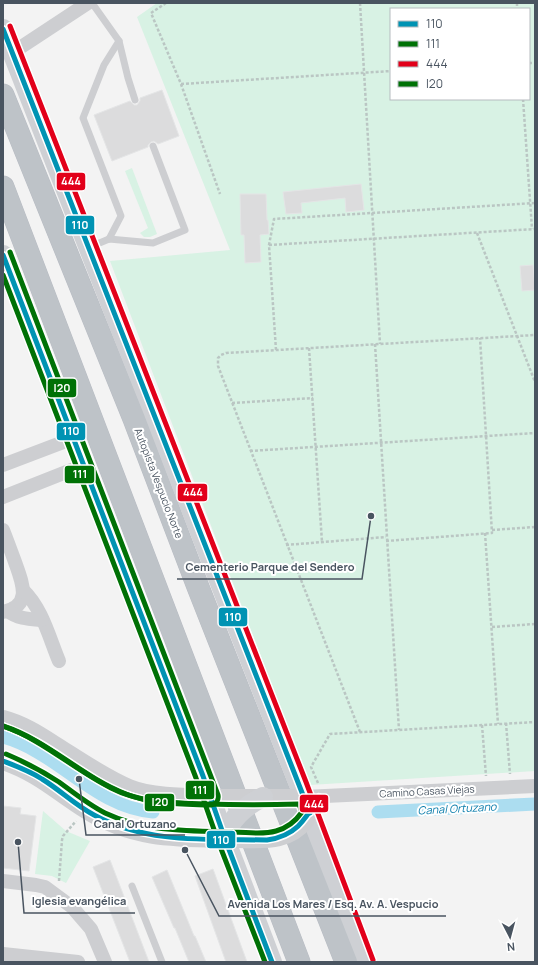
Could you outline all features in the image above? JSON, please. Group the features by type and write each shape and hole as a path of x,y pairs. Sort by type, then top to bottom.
{"highway":[{"name":"Autopista Vespucio Norte","path":"3,95 134,419 346,962"},
{"path":"3,187 299,962"}],"main road":[{"path":"3,29 309,803 366,962"},
{"path":"3,255 84,465 231,834 272,962"},
{"path":"231,834 241,811 251,803 263,797"}],"street":[{"path":"12,53 88,3"},
{"path":"3,466 74,438"},
{"path":"3,497 84,465"},
{"path":"3,530 22,581 22,597 16,607 5,611"},
{"path":"22,597 34,602 59,661"},
{"path":"5,611 22,618 42,620"},
{"path":"3,719 15,722 31,729 106,777 130,788 149,793 216,798 263,797 309,803 294,831 278,838 267,840 231,834 170,838 154,836 119,826 86,810 37,776 3,761"},
{"name":"Camino Casas Viejas","path":"309,803 486,788 535,786"},
{"path":"3,881 36,885 58,895 85,920 95,938 105,962"},
{"path":"3,954 78,962"}],"lane":[{"path":"92,3 119,41 135,100"},
{"path":"109,239 121,216 83,118 104,65 119,41"},
{"path":"88,247 109,239 153,243 185,230 153,146"},
{"path":"132,886 162,962"}],"path":[{"path":"166,3 151,13 181,84 220,194"},
{"path":"360,3 380,344"},
{"path":"181,84 390,71"},
{"path":"269,245 534,229 530,203 523,100"},
{"path":"276,350 269,245 274,219 535,202"},
{"path":"477,233 535,382"},
{"path":"360,732 250,451 218,366 218,358 226,353 535,335"},
{"path":"480,338 492,530"},
{"path":"375,344 386,541 399,730"},
{"path":"309,348 322,542"},
{"path":"232,403 313,398"},
{"path":"250,451 535,433"},
{"path":"386,541 492,533 492,530 535,527"},
{"path":"485,533 498,724"},
{"path":"286,545 386,537"},
{"path":"491,627 535,624"},
{"path":"309,803 311,767 330,734 535,722"},
{"path":"506,724 511,787"},
{"path":"482,725 486,788"},
{"path":"58,895 63,836 86,810"}],"green space":[{"path":"157,3 535,3 535,771 310,785 110,261 230,250 137,17"},
{"path":"132,168 157,234 150,237 144,237 140,233 148,228 125,171"},
{"path":"43,811 66,831 90,841 66,883 52,876 35,874"}],"building":[{"path":"162,90 179,136 158,144 154,141 151,142 148,147 112,161 94,115 130,101 134,105 137,105 140,98"},
{"path":"361,184 364,210 346,212 345,198 301,203 302,213 286,214 283,192"},
{"path":"240,194 266,194 269,234 260,235 261,262 245,263 244,235 241,235"},
{"path":"533,265 535,290 522,291 520,266"},
{"path":"3,806 21,808 20,814 36,816 29,871 3,868"},
{"path":"110,860 149,962 130,962 93,867"},
{"path":"213,869 247,962 226,962 195,876"},
{"path":"167,870 206,962 189,962 152,877"}],"waterway":[{"name":"Canal Ortuzano","path":"3,737 23,744 41,754 94,790 112,800 132,808 153,812"},
{"name":"Canal Ortuzano","path":"378,812 535,804"}],"transit line":[{"name":"444","path":"10,26 306,782 373,960"},
{"name":"110","path":"3,29 310,813"},
{"name":"I20","path":"3,726 20,733 51,750 110,787 136,798 157,802 211,805 218,800 218,795 10,252"},
{"name":"110","path":"3,255 203,776 225,839 272,962"},
{"name":"111","path":"3,275 265,962"},
{"name":"111","path":"3,726 18,732 45,747 111,788 133,797 181,803 241,805 299,804 302,812 294,822 284,828 265,833 184,831 151,827 136,824 105,813 87,803 46,774 27,763 6,754"},
{"name":"110","path":"3,761 37,776 87,811 114,824 135,831 179,838 267,840 277,838 293,831 299,826 319,797"}],"place":[{"name":"Cementerio Parque del Sendero","path":"371,516"},
{"name":"Canal Ortuzano","path":"79,779"},
{"name":"Iglesia evangélica","path":"18,842"},
{"name":"Avenida Los Mares / Esq. Av. A. Vespucio","path":"185,850"}]}
